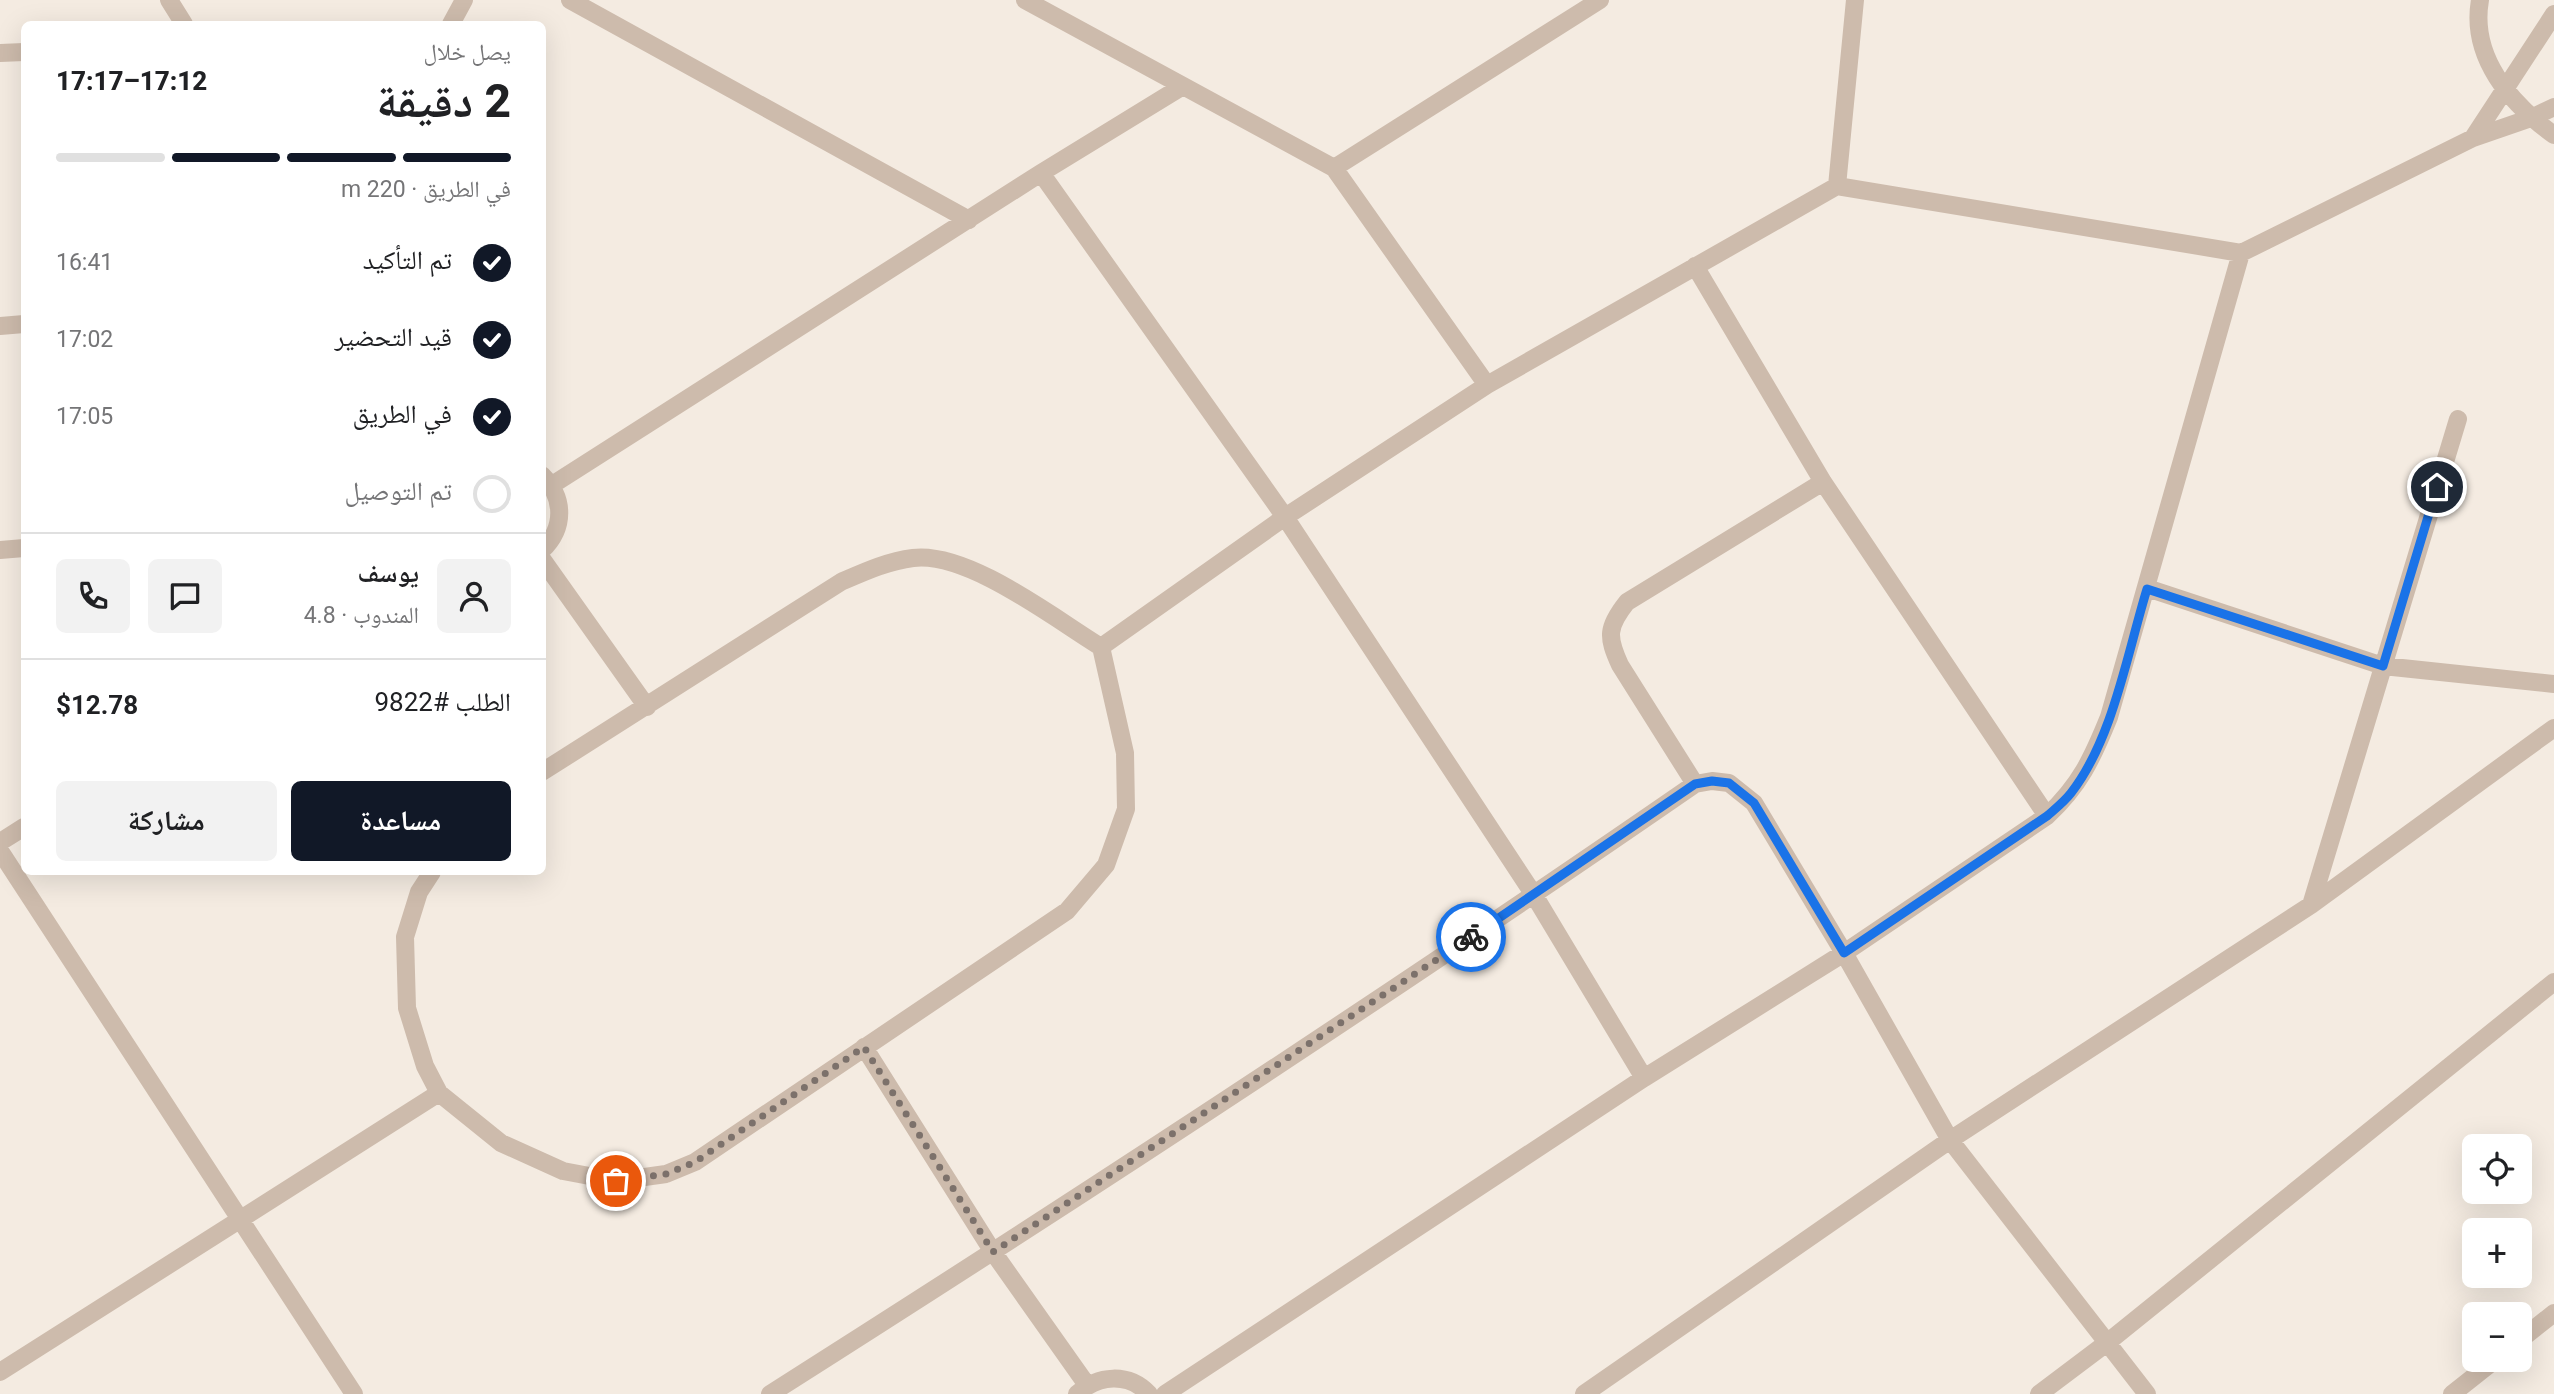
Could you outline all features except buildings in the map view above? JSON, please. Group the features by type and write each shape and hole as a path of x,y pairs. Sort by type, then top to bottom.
{"street":[{"path":"169,0 182,21"},
{"path":"454,21 464,0"},
{"path":"570,0 969,220"},
{"path":"1025,0 1334,168 1488,385"},
{"path":"1334,168 1600,0"},
{"path":"1838,186 1855,0"},
{"path":"2480,0 2477,18 2482,51 2504,88 2530,118 2554,135"},
{"path":"2473,138 2554,14"},
{"path":"0,53 21,52"},
{"path":"546,546 553,540 560,522 560,503 547,480 1183,86"},
{"path":"1101,647 1285,517 1488,385 1838,186 2241,253 2473,138 2554,107"},
{"path":"1041,173 1285,517 1534,895 1644,1079"},
{"path":"1165,1394 1644,1079 1844,953 2047,816 2070,794 2092,759 2109,718 2241,253"},
{"path":"1695,266 1824,482 2047,816"},
{"path":"0,326 21,324"},
{"path":"2311,905 2458,419"},
{"path":"1695,784 1620,666 1612,649 1609,632 1615,617 1627,603 1824,482"},
{"path":"0,550 21,548"},
{"path":"430,875 419,892 405,937 407,1009 425,1066 439,1093 501,1143 563,1171 616,1181 666,1174 695,1162 1067,911 1106,865 1126,809 1125,753 1101,647 984,575 952,563 915,558 882,565 841,582 546,770"},
{"path":"546,565 647,707"},
{"path":"2147,589 2383,666 2554,684"},
{"path":"1584,1394 1950,1140 2311,905 2554,728"},
{"path":"770,1394 993,1252 1534,895 1695,784 1712,781 1729,783 1754,803 1844,953 1950,1140 2147,1394"},
{"path":"0,842 21,829"},
{"path":"0,851 354,1394"},
{"path":"2039,1394 2108,1342 2554,982"},
{"path":"864,1047 1082,1389 1105,1378 1124,1379 1142,1386 1149,1394"},
{"path":"0,1372 439,1093"},
{"path":"2532,1330 2554,1313"},
{"path":"2452,1394 2480,1372"}],"way so far":[{"path":"616,1181 666,1174 695,1162 864,1047 993,1252 1471,937"}],"route":[{"path":"1471,937 1695,784 1712,781 1729,783 1754,803 1844,953 2047,816 2070,794 2092,759 2109,718 2147,589 2383,666 2437,487"}]}
